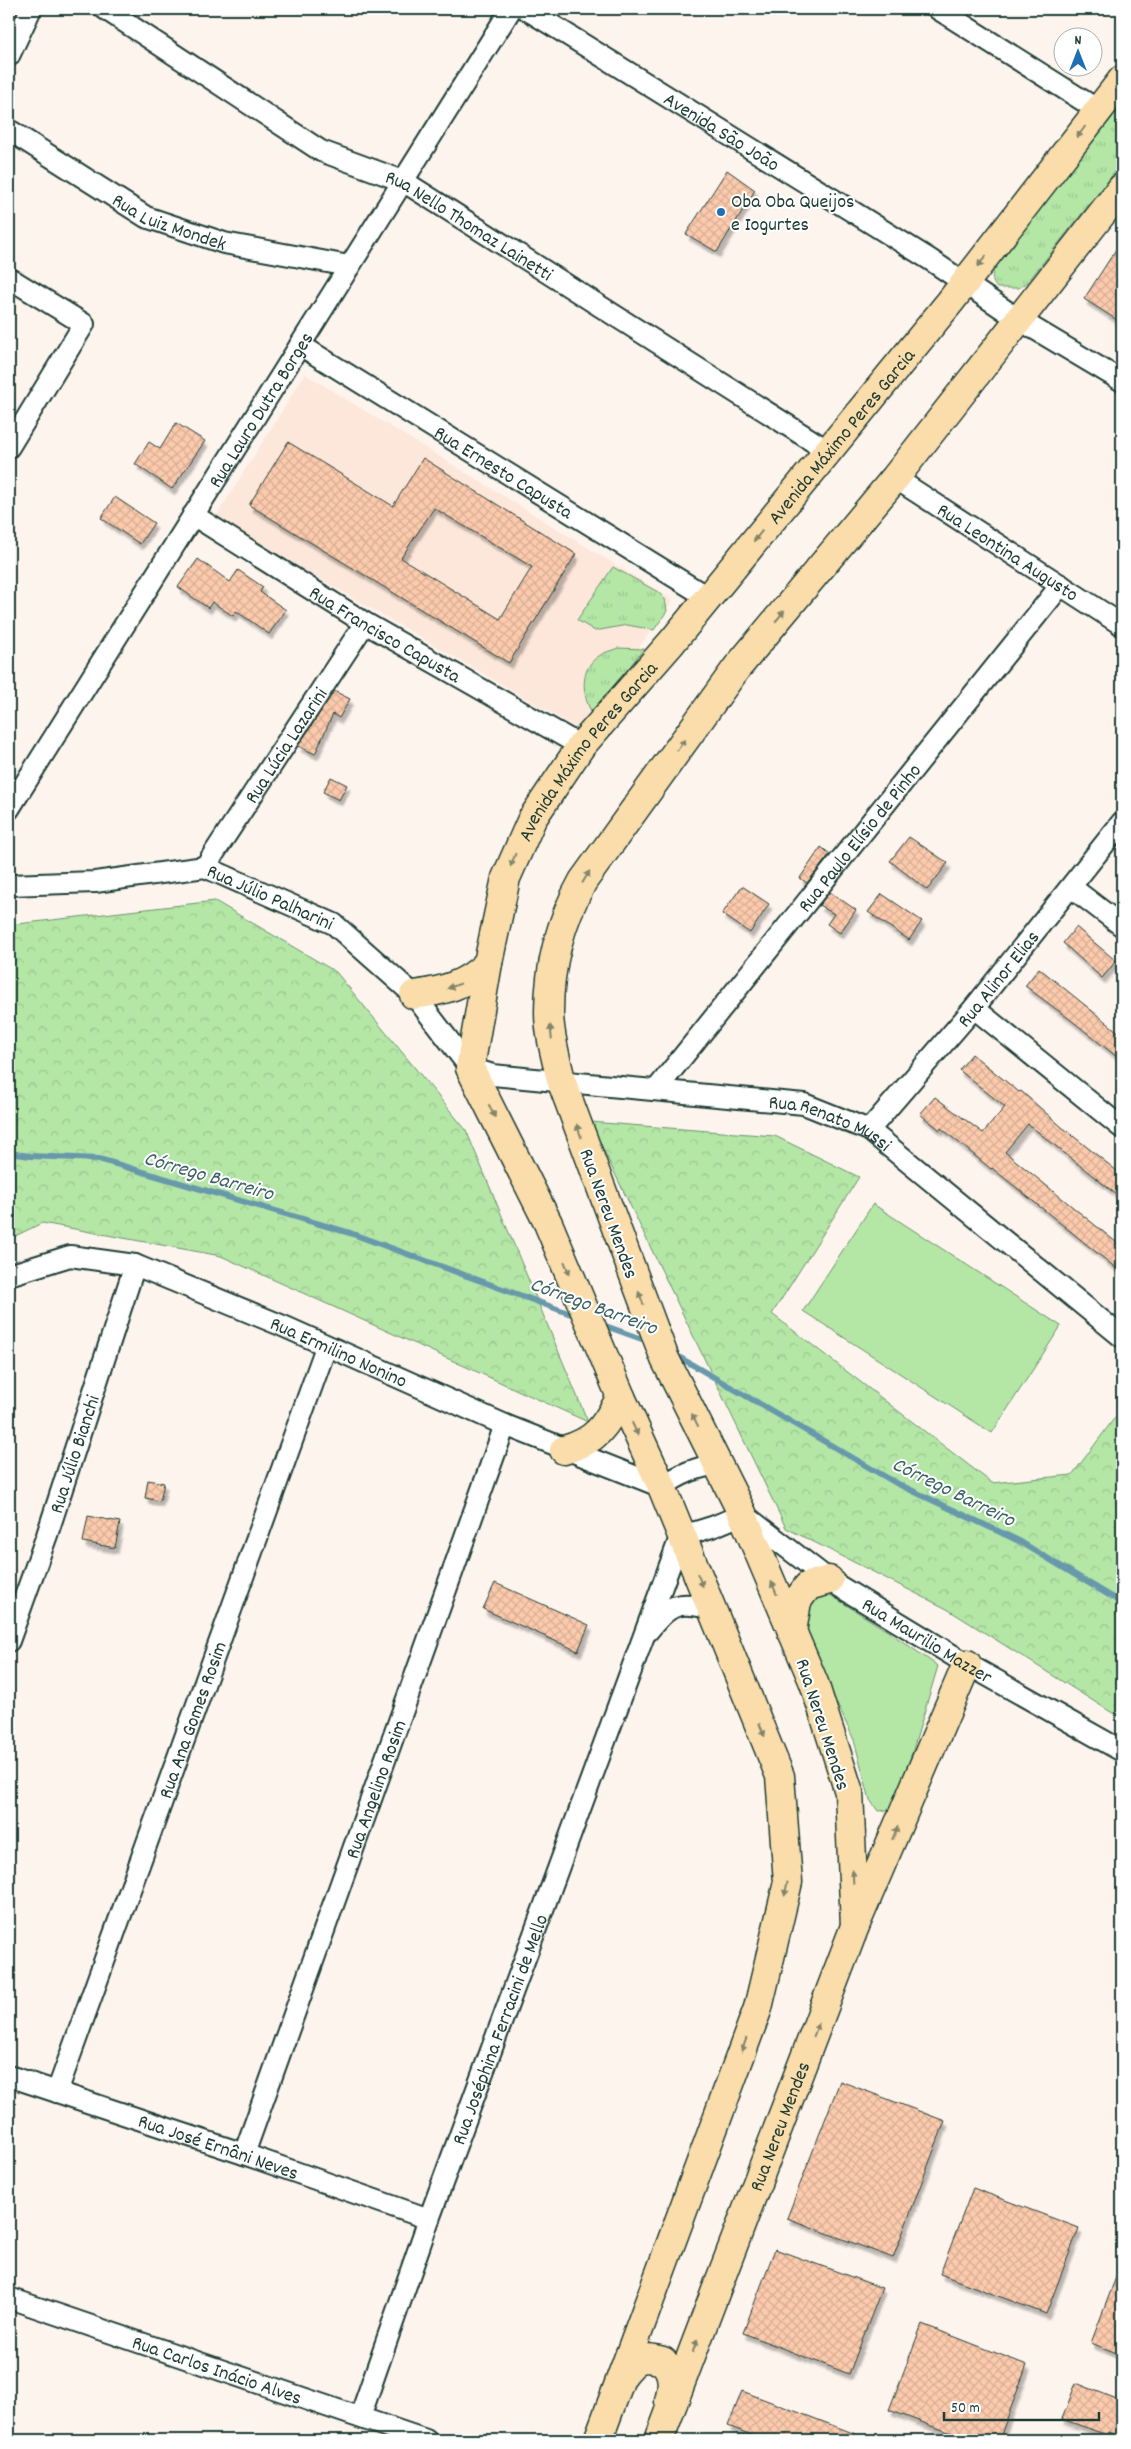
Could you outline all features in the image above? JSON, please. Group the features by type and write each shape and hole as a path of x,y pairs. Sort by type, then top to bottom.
{"main road":[{"name":"Avenida Máximo Peres Garcia","path":"470,1068 488,963 506,878 518,848 540,806 581,746 672,642 966,282 1122,80"},
{"path":"561,1080 553,1044 549,1013 550,994 560,935 576,894 597,858 736,669 895,478 1122,188"},
{"path":"414,995 442,991 465,982 488,963"},
{"path":"470,1068 548,1223 621,1397 662,1488 780,1776 788,1882 758,2008 598,2440"},
{"name":"Rua Nereu Mendes","path":"561,1080 665,1359 742,1513 814,1683 849,1792 855,1926 661,2436"},
{"path":"564,1450 585,1443 602,1430 621,1397"},
{"path":"792,1632 797,1601 808,1586 829,1580"},
{"path":"855,1926 967,1664"},
{"path":"622,2376 634,2361 643,2358 663,2361 670,2369 672,2384 661,2436"}],"street":[{"path":"9,56 32,9"},
{"name":"Rua Nello Thomaz Lainetti","path":"105,9 321,151 403,181 828,451"},
{"name":"Rua Lauro Dutra Borges","path":"9,809 511,9"},
{"name":"Avenida São João","path":"526,9 966,282 1018,319 1122,381"},
{"path":"938,9 1098,110"},
{"name":"Rua Luiz Mondek","path":"9,130 146,217 224,244 349,266"},
{"path":"9,278 84,324 9,447"},
{"name":"Rua Ernesto Capusta","path":"300,345 707,597"},
{"name":"Rua Leontina Augusto","path":"895,478 1122,625"},
{"name":"Rua Francisco Capusta","path":"193,515 365,623 581,746"},
{"name":"Rua Paulo Elísio de Pinho","path":"656,1090 1061,585"},
{"name":"Rua Lúcia Lazarini","path":"205,867 365,623"},
{"name":"Rua Alinor Elias","path":"869,1130 974,1008 1122,822"},
{"name":"Rua Júlio Palharini","path":"9,885 95,882 205,867 334,924 414,995 470,1068"},
{"path":"1071,887 1122,926"},
{"path":"974,1008 1122,1128"},
{"name":"Rua Renato Mussi","path":"470,1068 493,1075 804,1104 869,1130 1122,1337"},
{"name":"Rua Ermilino Nonino","path":"9,1275 70,1256 135,1265 283,1326 505,1426 662,1488"},
{"name":"Rua Júlio Bianchi","path":"9,1641 47,1535 135,1265"},
{"name":"Rua Ana Gomes Rosim","path":"57,2092 326,1347"},
{"name":"Rua Angelino Rosim","path":"244,2154 505,1426"},
{"path":"662,1488 687,1472 717,1464"},
{"path":"681,1535 704,1531 724,1524 742,1513"},
{"name":"Rua Maurilio Mazzer","path":"742,1513 829,1580 967,1664 1122,1751"},
{"name":"Rua Joséphina Ferracini de Mello","path":"360,2416 429,2219 681,1535"},
{"name":"Rua Joséphina Ferracini de Mello","path":"641,1641 661,1616 682,1603 712,1608"},
{"name":"Rua José Ernâni Neves","path":"9,2076 244,2154 429,2219"},
{"name":"Rua Carlos Inácio Alves","path":"9,2298 426,2440"}],"shaded area":[{"path":"305,374 673,600 580,730 215,518"}],"green space":[{"path":"1122,105 1122,163 1027,283 1019,288 997,288 992,278 997,261"},
{"path":"613,567 658,592 665,599 667,611 654,630 627,625 595,631 577,620"},
{"path":"618,648 644,649 592,713 586,699 585,675 593,661 601,655"},
{"path":"215,901 336,972 466,1130 588,1422 221,1256 42,1223 9,1239 9,925"},
{"path":"590,1122 775,1136 859,1177 772,1314 992,1483 1072,1475 1122,1408 1122,1719 947,1609 786,1528"},
{"path":"873,1204 1061,1326 992,1433 803,1311"},
{"path":"821,1589 938,1666 898,1800 887,1810 878,1811 870,1800 854,1740 807,1639 803,1599"}],"building":[{"name":"Oba Oba Queijos e Iogurtes","path":"727,170 755,190 717,252 686,234"},
{"path":"1122,240 1122,323 1084,299"},
{"path":"176,423 205,441 172,489 135,464 149,442 160,449"},
{"path":"288,442 393,506 423,458 576,554 509,663 249,505","holes":["434,508 532,567 500,619 401,558"]},
{"path":"115,497 154,523 140,544 101,518"},
{"path":"198,559 230,582 238,570 263,587 260,592 286,610 269,634 236,611 233,616 212,602 208,608 178,587"},
{"path":"334,691 350,699 339,718 333,714 315,754 298,746"},
{"path":"331,777 347,785 339,800 323,792"},
{"path":"909,837 948,863 927,890 890,861"},
{"path":"821,847 830,854 807,883 800,878"},
{"path":"742,886 769,904 750,933 722,914"},
{"path":"830,892 856,910 840,933 827,924 834,914 819,905"},
{"path":"882,894 922,921 909,940 868,912"},
{"path":"1076,927 1116,961 1102,978 1063,943"},
{"path":"1039,968 1122,1035 1122,1061 1025,986"},
{"path":"972,1054 1019,1092 1021,1091 1063,1128 1122,1175 1122,1199 1028,1124 1005,1152 1122,1247 1122,1273 992,1168 920,1114 935,1097 983,1133 1005,1107 959,1070"},
{"path":"148,1480 164,1483 160,1501 145,1498"},
{"path":"88,1516 120,1522 115,1548 83,1542"},
{"path":"495,1583 589,1625 578,1651 483,1609"},
{"path":"840,2081 945,2121 893,2258 787,2218"},
{"path":"973,2188 1079,2228 1046,2314 940,2274"},
{"path":"775,2249 882,2288 849,2374 743,2333"},
{"path":"1122,2264 1122,2355 1091,2343"},
{"path":"922,2324 1027,2365 999,2440 979,2440 960,2433 959,2436 889,2410"},
{"path":"1076,2383 1122,2401 1122,2437 1108,2432 1107,2435 1062,2419"},
{"path":"742,2391 866,2438 866,2440 765,2440 728,2426"}],"waterway":[{"name":"Córrego Barreiro","path":"9,1153 30,1156 99,1159 350,1233 579,1317"},
{"name":"Córrego Barreiro","path":"600,1324 650,1342"},
{"name":"Córrego Barreiro","path":"672,1353 896,1483 1019,1541 1122,1603"}],"place":[{"name":"Oba Oba Queijos e Iogurtes","path":"721,212"}]}
